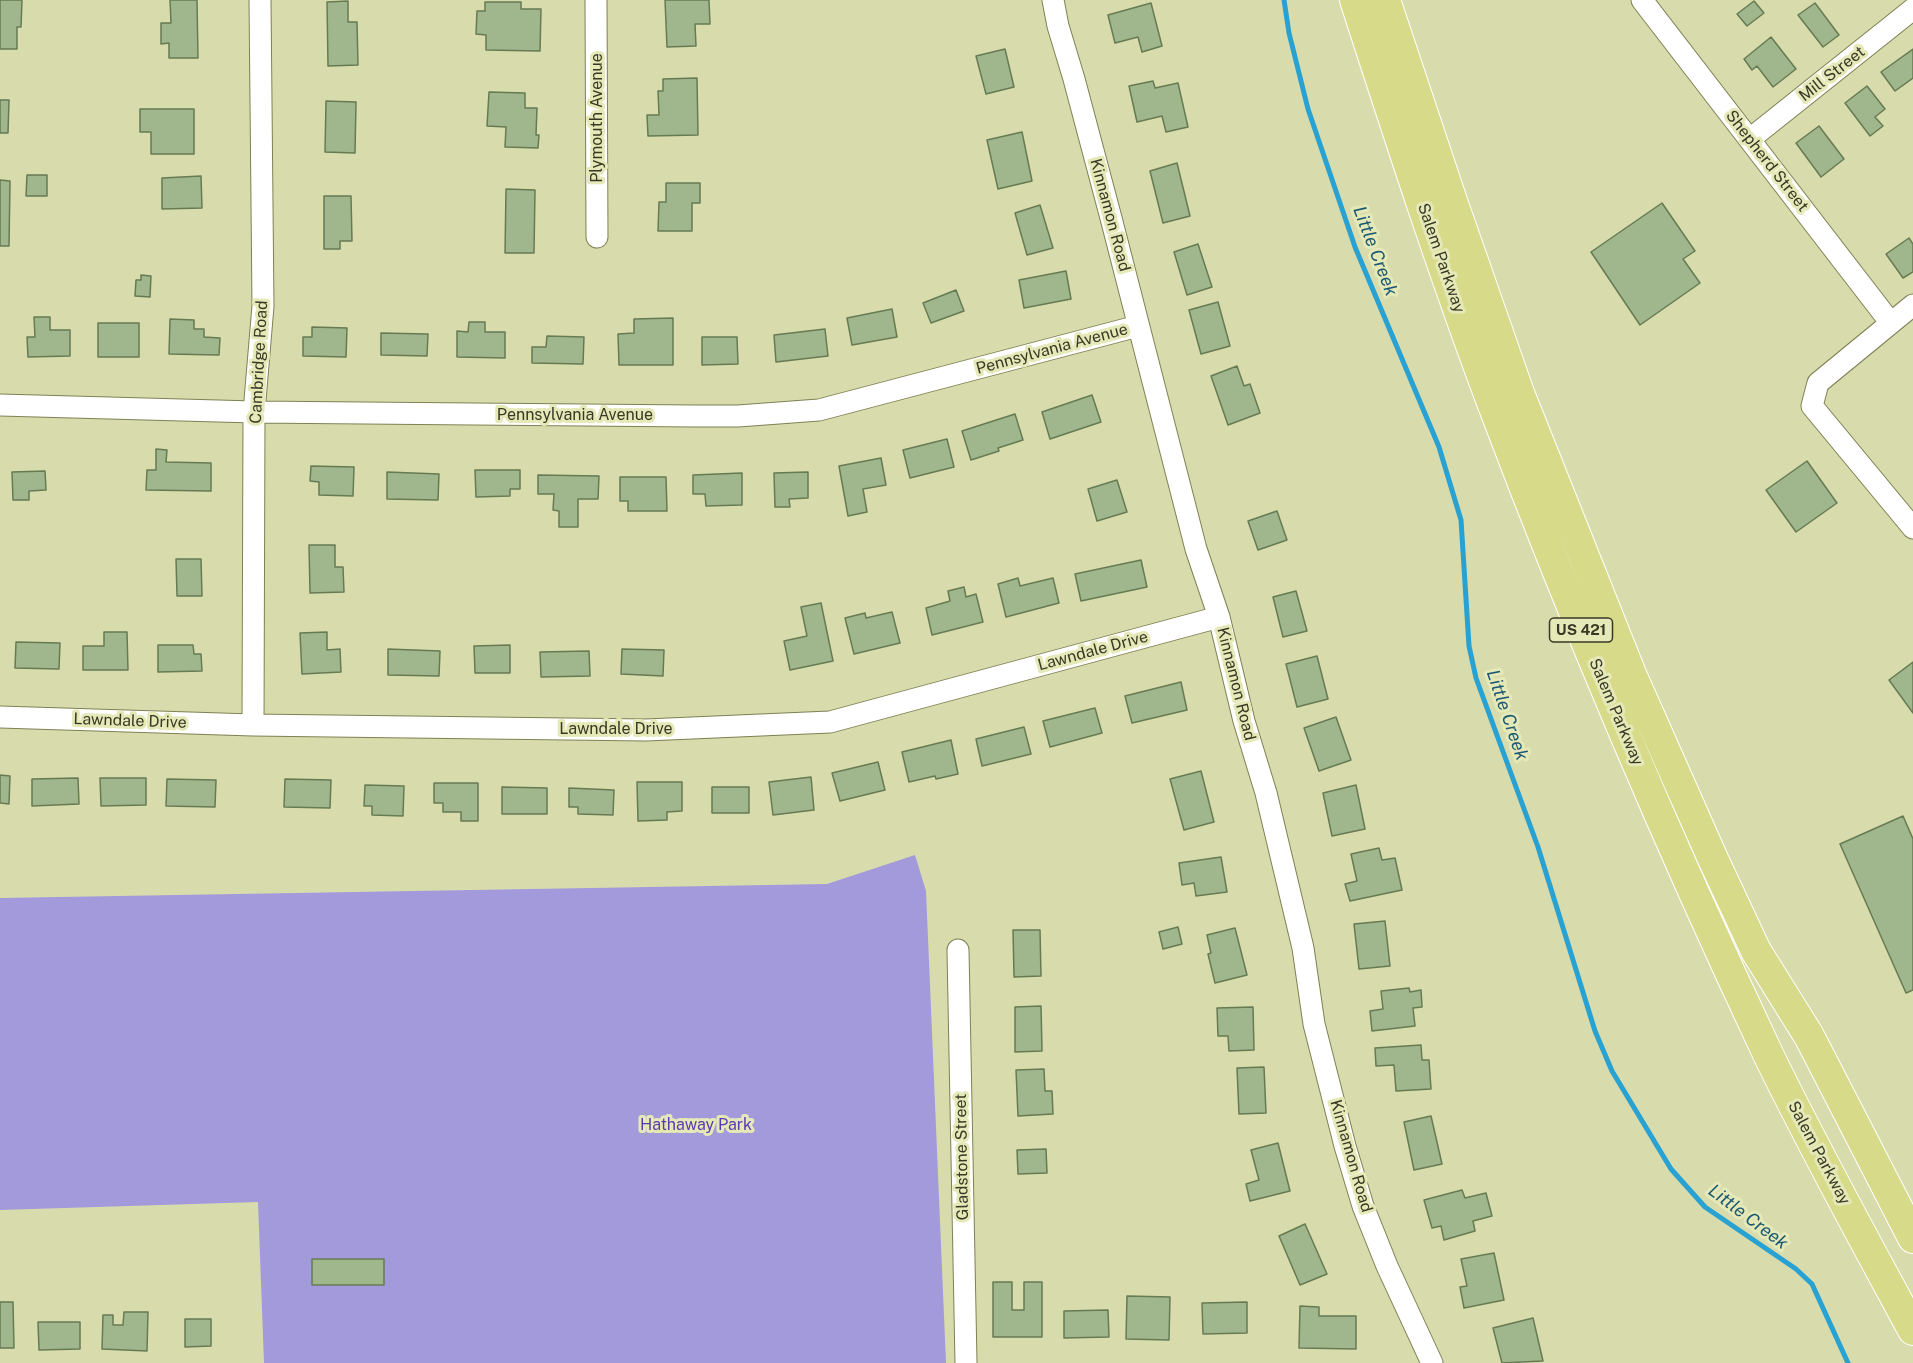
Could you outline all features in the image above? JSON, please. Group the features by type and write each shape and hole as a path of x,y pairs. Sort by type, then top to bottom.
{"highway":[{"name":"Salem Parkway","path":"1355,0 1420,199 1485,382 1604,686 1770,1057 1913,1330"},
{"name":"Salem Parkway","path":"1385,0 1515,382 1588,571 1631,674 1756,951 1809,1036 1913,1238"}],"street":[{"name":"Cambridge Road","path":"253,725 255,412 263,306 261,0"},
{"name":"Plymouth Avenue","path":"596,0 597,237"},
{"name":"Kinnamon Road","path":"1053,0 1196,549 1219,617 1241,711 1266,793 1303,948 1314,1024 1345,1146 1364,1206 1387,1266 1432,1363"},
{"name":"Shepherd Street","path":"1642,0 1890,322"},
{"name":"Mill Street","path":"1750,139 1913,9"},
{"path":"1913,305 1818,383 1812,406 1913,528"},
{"name":"Pennsylvania Avenue","path":"0,405 255,412 738,416 819,410 1138,326"},
{"name":"Lawndale Drive","path":"0,717 253,725 646,730 830,722 1219,617"},
{"name":"Gladstone Street","path":"958,950 966,1363"}],"green space":[{"name":"Hathaway Park","path":"915,855 926,891 946,1363 264,1363 258,1202 0,1210 0,898 827,884"}],"building":[{"path":"0,0 22,0 21,27 17,27 17,49 0,49"},
{"path":"170,0 197,0 198,58 169,58 169,43 161,44 161,23 171,23"},
{"path":"665,0 709,0 710,24 695,24 696,46 667,47"},
{"path":"348,1 348,22 357,22 358,65 328,66 327,2"},
{"path":"1754,1 1764,13 1747,26 1737,14"},
{"path":"485,2 521,2 521,9 541,9 540,51 486,50 486,35 476,34 477,11 485,11"},
{"path":"1151,3 1162,46 1142,52 1138,37 1115,43 1108,15"},
{"path":"1815,3 1839,35 1823,47 1798,15"},
{"path":"1771,37 1796,69 1773,87 1757,66 1752,70 1744,59"},
{"path":"1005,49 1014,87 986,94 976,56"},
{"path":"1913,49 1913,78 1895,91 1881,72"},
{"path":"697,78 698,135 648,136 647,115 659,115 658,91 663,91 663,79"},
{"path":"1153,81 1155,88 1178,83 1188,127 1166,132 1162,116 1137,122 1129,86"},
{"path":"1867,86 1885,109 1875,117 1883,126 1870,136 1845,103"},
{"path":"489,92 525,93 525,108 537,108 538,148 505,147 506,127 487,126"},
{"path":"0,100 9,100 8,133 0,133"},
{"path":"326,101 356,102 355,153 325,152"},
{"path":"140,109 194,109 194,154 151,154 151,132 140,132"},
{"path":"1819,126 1844,159 1821,177 1796,143"},
{"path":"1022,132 1032,181 998,189 987,140"},
{"path":"1177,163 1190,216 1163,223 1150,171"},
{"path":"27,175 47,175 47,196 26,196"},
{"path":"201,176 202,208 162,209 162,178"},
{"path":"0,180 10,181 9,246 0,246"},
{"path":"666,183 700,183 700,203 692,203 692,231 658,231 659,202 666,202"},
{"path":"506,189 535,190 534,253 505,253"},
{"path":"324,196 351,196 352,241 340,241 340,249 324,249"},
{"path":"1662,203 1695,251 1683,259 1700,283 1640,325 1591,252"},
{"path":"1040,205 1053,248 1027,255 1015,213"},
{"path":"1909,238 1913,244 1913,272 1903,278 1886,254"},
{"path":"1198,244 1212,287 1187,295 1174,252"},
{"path":"1066,271 1071,299 1024,308 1019,280"},
{"path":"141,275 151,276 150,297 135,296 136,280 141,280"},
{"path":"956,290 964,311 931,323 923,303"},
{"path":"1218,302 1230,346 1201,354 1189,310"},
{"path":"892,309 897,337 852,345 847,318"},
{"path":"34,317 50,317 50,330 70,330 70,356 28,357 27,337 35,337"},
{"path":"673,318 673,365 619,365 618,334 634,333 634,319"},
{"path":"170,319 194,320 194,329 204,329 204,337 220,338 219,355 169,354"},
{"path":"469,322 485,322 485,332 505,332 505,358 457,357 457,331 468,332"},
{"path":"98,323 139,323 139,357 98,357"},
{"path":"312,327 347,328 346,357 303,356 303,337 312,337"},
{"path":"825,329 828,356 776,362 774,335"},
{"path":"381,333 428,334 427,356 381,355"},
{"path":"547,336 584,337 583,364 532,363 532,347 546,347"},
{"path":"702,337 737,337 738,364 702,365"},
{"path":"1237,366 1244,386 1250,384 1260,413 1228,425 1211,376"},
{"path":"1092,395 1101,422 1050,439 1042,412"},
{"path":"1015,414 1023,440 971,460 962,431"},
{"path":"947,439 954,467 910,478 903,450"},
{"path":"156,449 167,450 166,462 211,463 211,491 146,490 147,470 156,470"},
{"path":"881,458 886,485 863,489 867,512 848,516 839,466"},
{"path":"1807,461 1837,503 1796,532 1766,490"},
{"path":"311,466 354,467 353,496 319,495 319,482 310,481"},
{"path":"475,470 520,470 520,489 510,489 510,496 476,497"},
{"path":"45,471 46,490 29,491 29,500 13,500 12,472"},
{"path":"387,472 439,474 438,500 387,499"},
{"path":"808,472 808,498 789,499 790,507 775,507 774,473"},
{"path":"742,473 742,505 706,506 705,494 693,494 693,475"},
{"path":"538,475 599,476 598,499 578,499 578,527 559,527 559,511 553,510 554,494 538,494"},
{"path":"620,477 666,477 667,511 628,511 628,501 620,501"},
{"path":"1117,480 1127,512 1097,521 1088,489"},
{"path":"1277,511 1287,540 1258,550 1248,521"},
{"path":"309,545 335,545 335,567 343,567 344,592 310,593"},
{"path":"176,559 201,559 202,596 177,596"},
{"path":"1141,560 1147,587 1081,601 1075,574"},
{"path":"1018,578 1020,586 1053,578 1059,603 1006,617 998,584"},
{"path":"964,587 966,597 976,594 983,622 932,635 926,608 950,601 948,591"},
{"path":"1296,591 1307,631 1283,637 1273,597"},
{"path":"821,603 833,661 790,670 784,641 807,636 801,607"},
{"path":"892,612 900,643 854,654 845,618 865,613 866,618"},
{"path":"104,632 127,632 128,670 83,670 83,646 104,646"},
{"path":"327,632 327,650 340,649 341,672 302,674 300,633"},
{"path":"16,642 60,643 59,669 15,668"},
{"path":"158,645 193,645 194,654 201,654 202,671 158,672"},
{"path":"510,645 510,673 475,673 474,646"},
{"path":"388,649 440,651 439,676 388,675"},
{"path":"622,649 664,650 663,676 621,674"},
{"path":"589,651 590,676 541,677 540,652"},
{"path":"1317,656 1328,699 1297,707 1286,664"},
{"path":"1913,662 1913,713 1889,680"},
{"path":"1181,682 1187,710 1132,723 1125,696"},
{"path":"1095,708 1102,733 1050,747 1043,721"},
{"path":"1336,717 1351,760 1319,771 1304,728"},
{"path":"1024,727 1031,754 982,766 976,739"},
{"path":"951,740 958,774 909,782 902,752"},
{"path":"878,762 885,790 840,801 832,773"},
{"path":"1201,771 1214,822 1184,830 1170,779"},
{"path":"0,775 10,776 9,804 0,803"},
{"path":"811,777 814,810 773,815 769,782"},
{"path":"78,778 79,804 32,806 32,779"},
{"path":"100,778 146,778 146,805 101,806"},
{"path":"167,779 216,780 215,807 166,806"},
{"path":"285,779 331,780 330,808 284,807"},
{"path":"637,782 682,782 682,811 667,812 667,820 638,821"},
{"path":"434,783 478,783 478,821 461,821 461,812 443,812 443,803 434,803"},
{"path":"365,785 404,786 403,816 372,815 372,806 364,806"},
{"path":"1356,785 1365,829 1332,836 1323,793"},
{"path":"502,787 547,788 547,814 502,814"},
{"path":"712,787 749,787 749,813 712,813"},
{"path":"569,788 614,790 613,815 578,814 578,807 569,807"},
{"path":"1903,816 1913,839 1913,990 1906,993 1840,844"},
{"path":"1379,848 1382,860 1395,858 1402,890 1350,901 1345,884 1357,881 1351,854"},
{"path":"1221,857 1227,892 1196,896 1194,883 1182,885 1179,863"},
{"path":"1385,921 1390,966 1359,969 1354,924"},
{"path":"1178,927 1182,944 1163,949 1159,932"},
{"path":"1235,928 1247,975 1215,983 1208,954 1211,953 1207,935"},
{"path":"1013,930 1040,930 1041,976 1014,977"},
{"path":"1409,988 1410,992 1421,990 1422,1007 1413,1008 1415,1026 1372,1031 1370,1011 1383,1009 1381,991"},
{"path":"1041,1006 1042,1051 1015,1052 1015,1007"},
{"path":"1253,1007 1254,1050 1229,1051 1228,1036 1218,1036 1217,1008"},
{"path":"1421,1045 1422,1060 1429,1060 1431,1089 1396,1091 1394,1065 1376,1066 1375,1048"},
{"path":"1264,1067 1266,1113 1239,1114 1237,1068"},
{"path":"1044,1069 1045,1091 1052,1091 1053,1114 1018,1116 1016,1070"},
{"path":"1431,1116 1442,1164 1414,1170 1404,1122"},
{"path":"1278,1143 1290,1191 1250,1201 1246,1184 1259,1180 1251,1150"},
{"path":"1046,1149 1047,1173 1018,1174 1017,1150"},
{"path":"1462,1190 1465,1198 1486,1193 1492,1216 1473,1221 1475,1231 1444,1240 1441,1226 1432,1228 1424,1200"},
{"path":"1305,1224 1327,1274 1300,1285 1279,1236"},
{"path":"1494,1253 1504,1300 1464,1308 1460,1287 1467,1286 1461,1259"},
{"path":"312,1259 384,1259 384,1285 312,1285"},
{"path":"993,1282 1012,1282 1012,1310 1024,1310 1024,1282 1042,1282 1042,1337 993,1337"},
{"path":"1127,1296 1170,1297 1169,1340 1126,1339"},
{"path":"0,1302 13,1302 14,1348 0,1348"},
{"path":"1247,1302 1247,1333 1203,1334 1202,1303"},
{"path":"1300,1306 1319,1307 1319,1316 1356,1316 1356,1349 1299,1348"},
{"path":"1108,1310 1109,1337 1064,1338 1064,1311"},
{"path":"124,1312 148,1312 147,1351 102,1349 103,1315 113,1315 113,1325 123,1325"},
{"path":"1533,1318 1543,1361 1502,1363 1493,1328"},
{"path":"185,1319 211,1319 211,1346 185,1347"},
{"path":"38,1322 80,1322 80,1349 39,1350"}],"waterway":[{"name":"Little Creek","path":"1284,0 1289,33 1308,109 1355,247 1439,447 1461,520 1469,646 1476,678 1538,847 1595,1031 1612,1071 1671,1169 1705,1207 1796,1269 1812,1284 1848,1363"}]}
